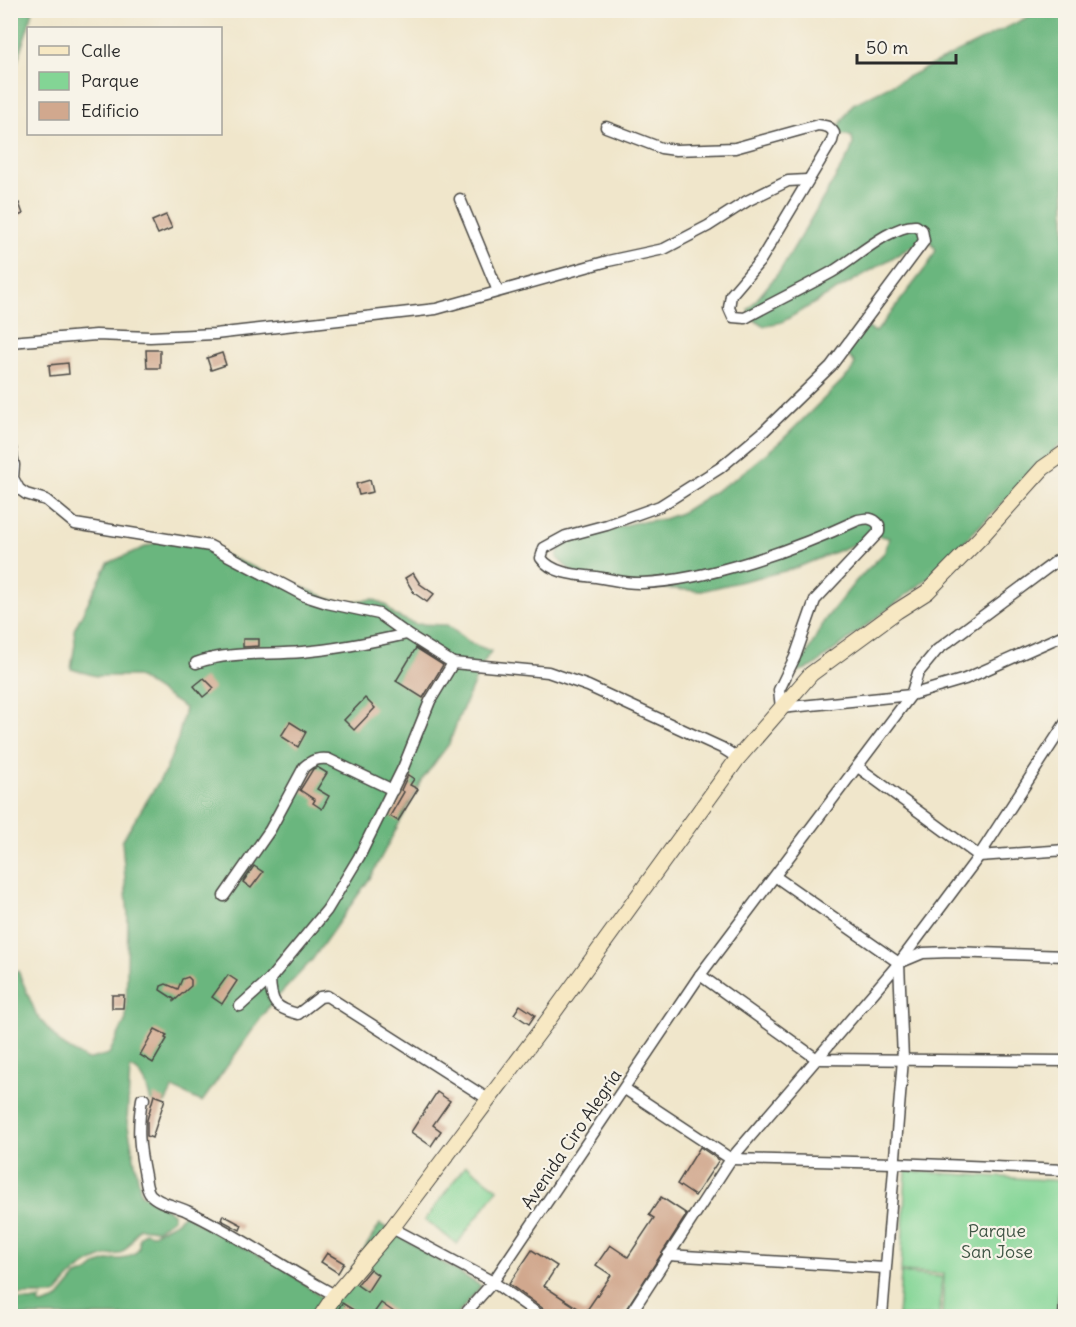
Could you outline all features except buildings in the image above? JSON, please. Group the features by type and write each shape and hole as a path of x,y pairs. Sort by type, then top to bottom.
{"street":[{"path":"606,127 661,148 676,150 735,148 818,125 832,128 834,133 832,141 760,261 731,295 729,308 734,316 745,318 833,271 873,243 909,225 922,230 924,241 831,366 762,433 698,483 660,506 607,525 566,536 544,548 541,553 545,564 574,575 639,584 675,580 710,572 800,544 858,520 868,518 875,521 879,525 879,532 815,600 795,657 779,690 780,708"},
{"path":"10,342 96,335 172,337 267,330 436,309 608,261 664,249 708,226 747,201 788,181 807,180"},
{"path":"460,199 498,291"},
{"path":"10,444 14,465 13,478 19,489 26,494 46,500 75,524 210,546 305,596 379,614 453,663 548,672 588,686 722,748 738,758"},
{"path":"321,1317 335,1295 392,1228 546,1023 738,758 780,708 811,674 897,611 927,592 980,538 1043,468 1065,452"},
{"name":"Avenida Ciro Alegría","path":"463,1317 493,1282 700,975 911,695 918,674 937,650 1065,554"},
{"path":"196,663 222,656 322,650 407,634"},
{"path":"780,708 911,695 965,679 1065,634"},
{"path":"240,1006 270,979 327,910 359,857 393,790 430,701 453,663"},
{"path":"629,1317 731,1159 899,963 979,855 1065,722"},
{"path":"224,896 270,830 304,767 311,761 320,758 328,759 393,790"},
{"path":"858,766 979,855 1065,850"},
{"path":"776,877 899,963"},
{"path":"899,963 923,953 1065,956"},
{"path":"882,1317 903,1059 899,963"},
{"path":"700,975 817,1059 1065,1061"},
{"path":"270,979 271,999 279,1007 298,1014 320,997 327,996 488,1099"},
{"path":"625,1089 731,1159 894,1162 1065,1170"},
{"path":"144,1099 142,1099 139,1118 139,1147 147,1188 151,1195 218,1227 335,1295"},
{"path":"392,1228 493,1282 541,1317"},
{"path":"668,1255 885,1268"},
{"path":"1064,1317 1065,1293"}],"green space":[{"path":"10,11 33,11 11,82"},
{"path":"1065,11 1065,440 926,580 812,667 785,676 806,656 824,621 856,581 885,552 889,538 877,535 793,569 701,591 603,584 573,573 557,558 560,543 579,535 588,536 633,523 664,519 681,513 736,478 780,442 851,372 855,363 848,356 844,347 866,327 876,332 928,265 936,250 928,237 782,322 764,326 752,319 748,310 780,271 850,153 853,144 852,137 834,134 853,104 1038,12"},
{"path":"159,541 193,542 330,599 346,602 373,599 386,605 394,615 415,624 447,625 470,643 491,651 482,665 449,744 424,777 370,878 312,960 270,1005 202,1102 173,1088 165,1103 151,1102 142,1077 130,1068 127,1121 141,1194 173,1213 173,1218 157,1230 139,1228 120,1254 100,1258 87,1264 55,1295 11,1295 11,971 18,971 37,1016 62,1045 87,1060 109,1054 126,1019 128,916 122,841 166,770 178,739 185,708 136,676 96,676 71,669 75,644 74,630 108,563"},
{"path":"466,1165 498,1189 457,1244 425,1220"},
{"name":"Parque San Jose","path":"906,1171 1064,1181 1057,1316 942,1316 944,1274 901,1271"},
{"path":"185,1214 206,1228 285,1269 330,1304 380,1224 481,1286 456,1316 11,1316 10,1299 30,1301 41,1299 39,1303 42,1305 57,1300 77,1276 88,1272 98,1264 122,1259 135,1253 139,1248 139,1238 144,1232 153,1234 174,1223"},
{"path":"901,1273 942,1277 939,1316 898,1316"}]}
